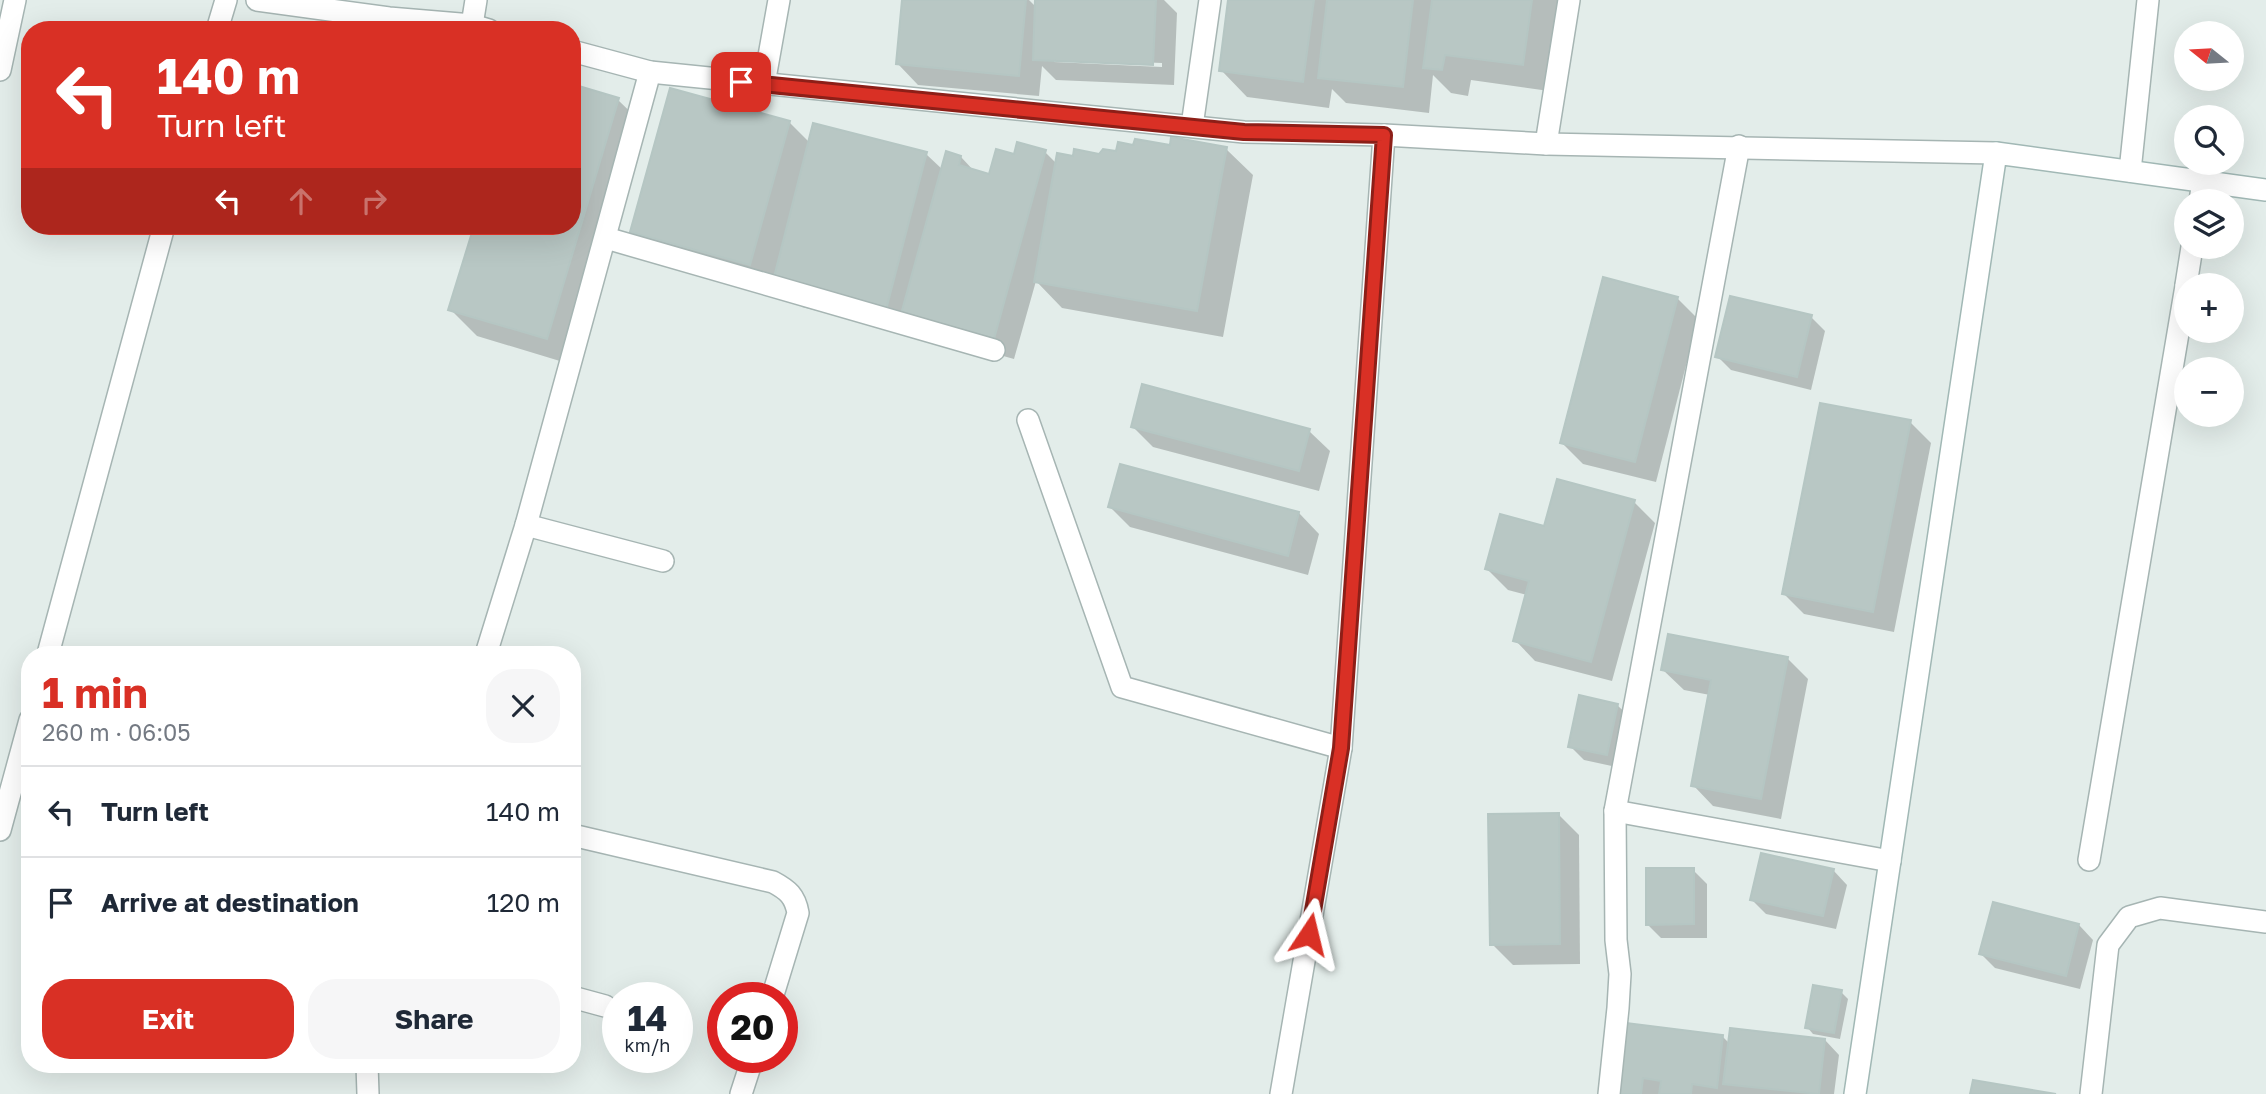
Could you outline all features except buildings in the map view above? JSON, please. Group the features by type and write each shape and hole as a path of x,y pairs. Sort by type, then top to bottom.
{"street":[{"path":"0,70 15,0"},
{"path":"220,21 226,0"},
{"path":"257,0 420,21"},
{"path":"476,0 480,21"},
{"path":"764,84 779,0"},
{"path":"1192,126 1210,0"},
{"path":"1546,144 1569,0"},
{"path":"2130,172 2148,0"},
{"path":"581,53 650,72 1244,132 1384,135 1546,144 1996,153 2130,172 2194,189"},
{"path":"488,646 526,525 650,72"},
{"path":"1281,1094 1341,748 1384,135"},
{"path":"1609,1094 1620,974 1616,940 1615,811 1739,146"},
{"path":"1855,1094 1996,153"},
{"path":"2244,190 2266,190"},
{"path":"50,646 162,235"},
{"path":"606,238 994,350"},
{"path":"2089,860 2176,343"},
{"path":"1028,420 1122,687 1341,748"},
{"path":"526,525 663,561"},
{"path":"0,830 21,753"},
{"path":"1615,811 1890,861"},
{"path":"581,837 773,883 789,891 796,901 798,913 777,982"},
{"path":"2091,1094 2108,946 2129,917 2160,908 2266,922"},
{"path":"581,999 602,1005"},
{"path":"368,1073 368,1094"},
{"path":"741,1094 748,1073"}],"route":[{"path":"741,82 1244,132 1384,135 1341,748 1309,934"}]}
